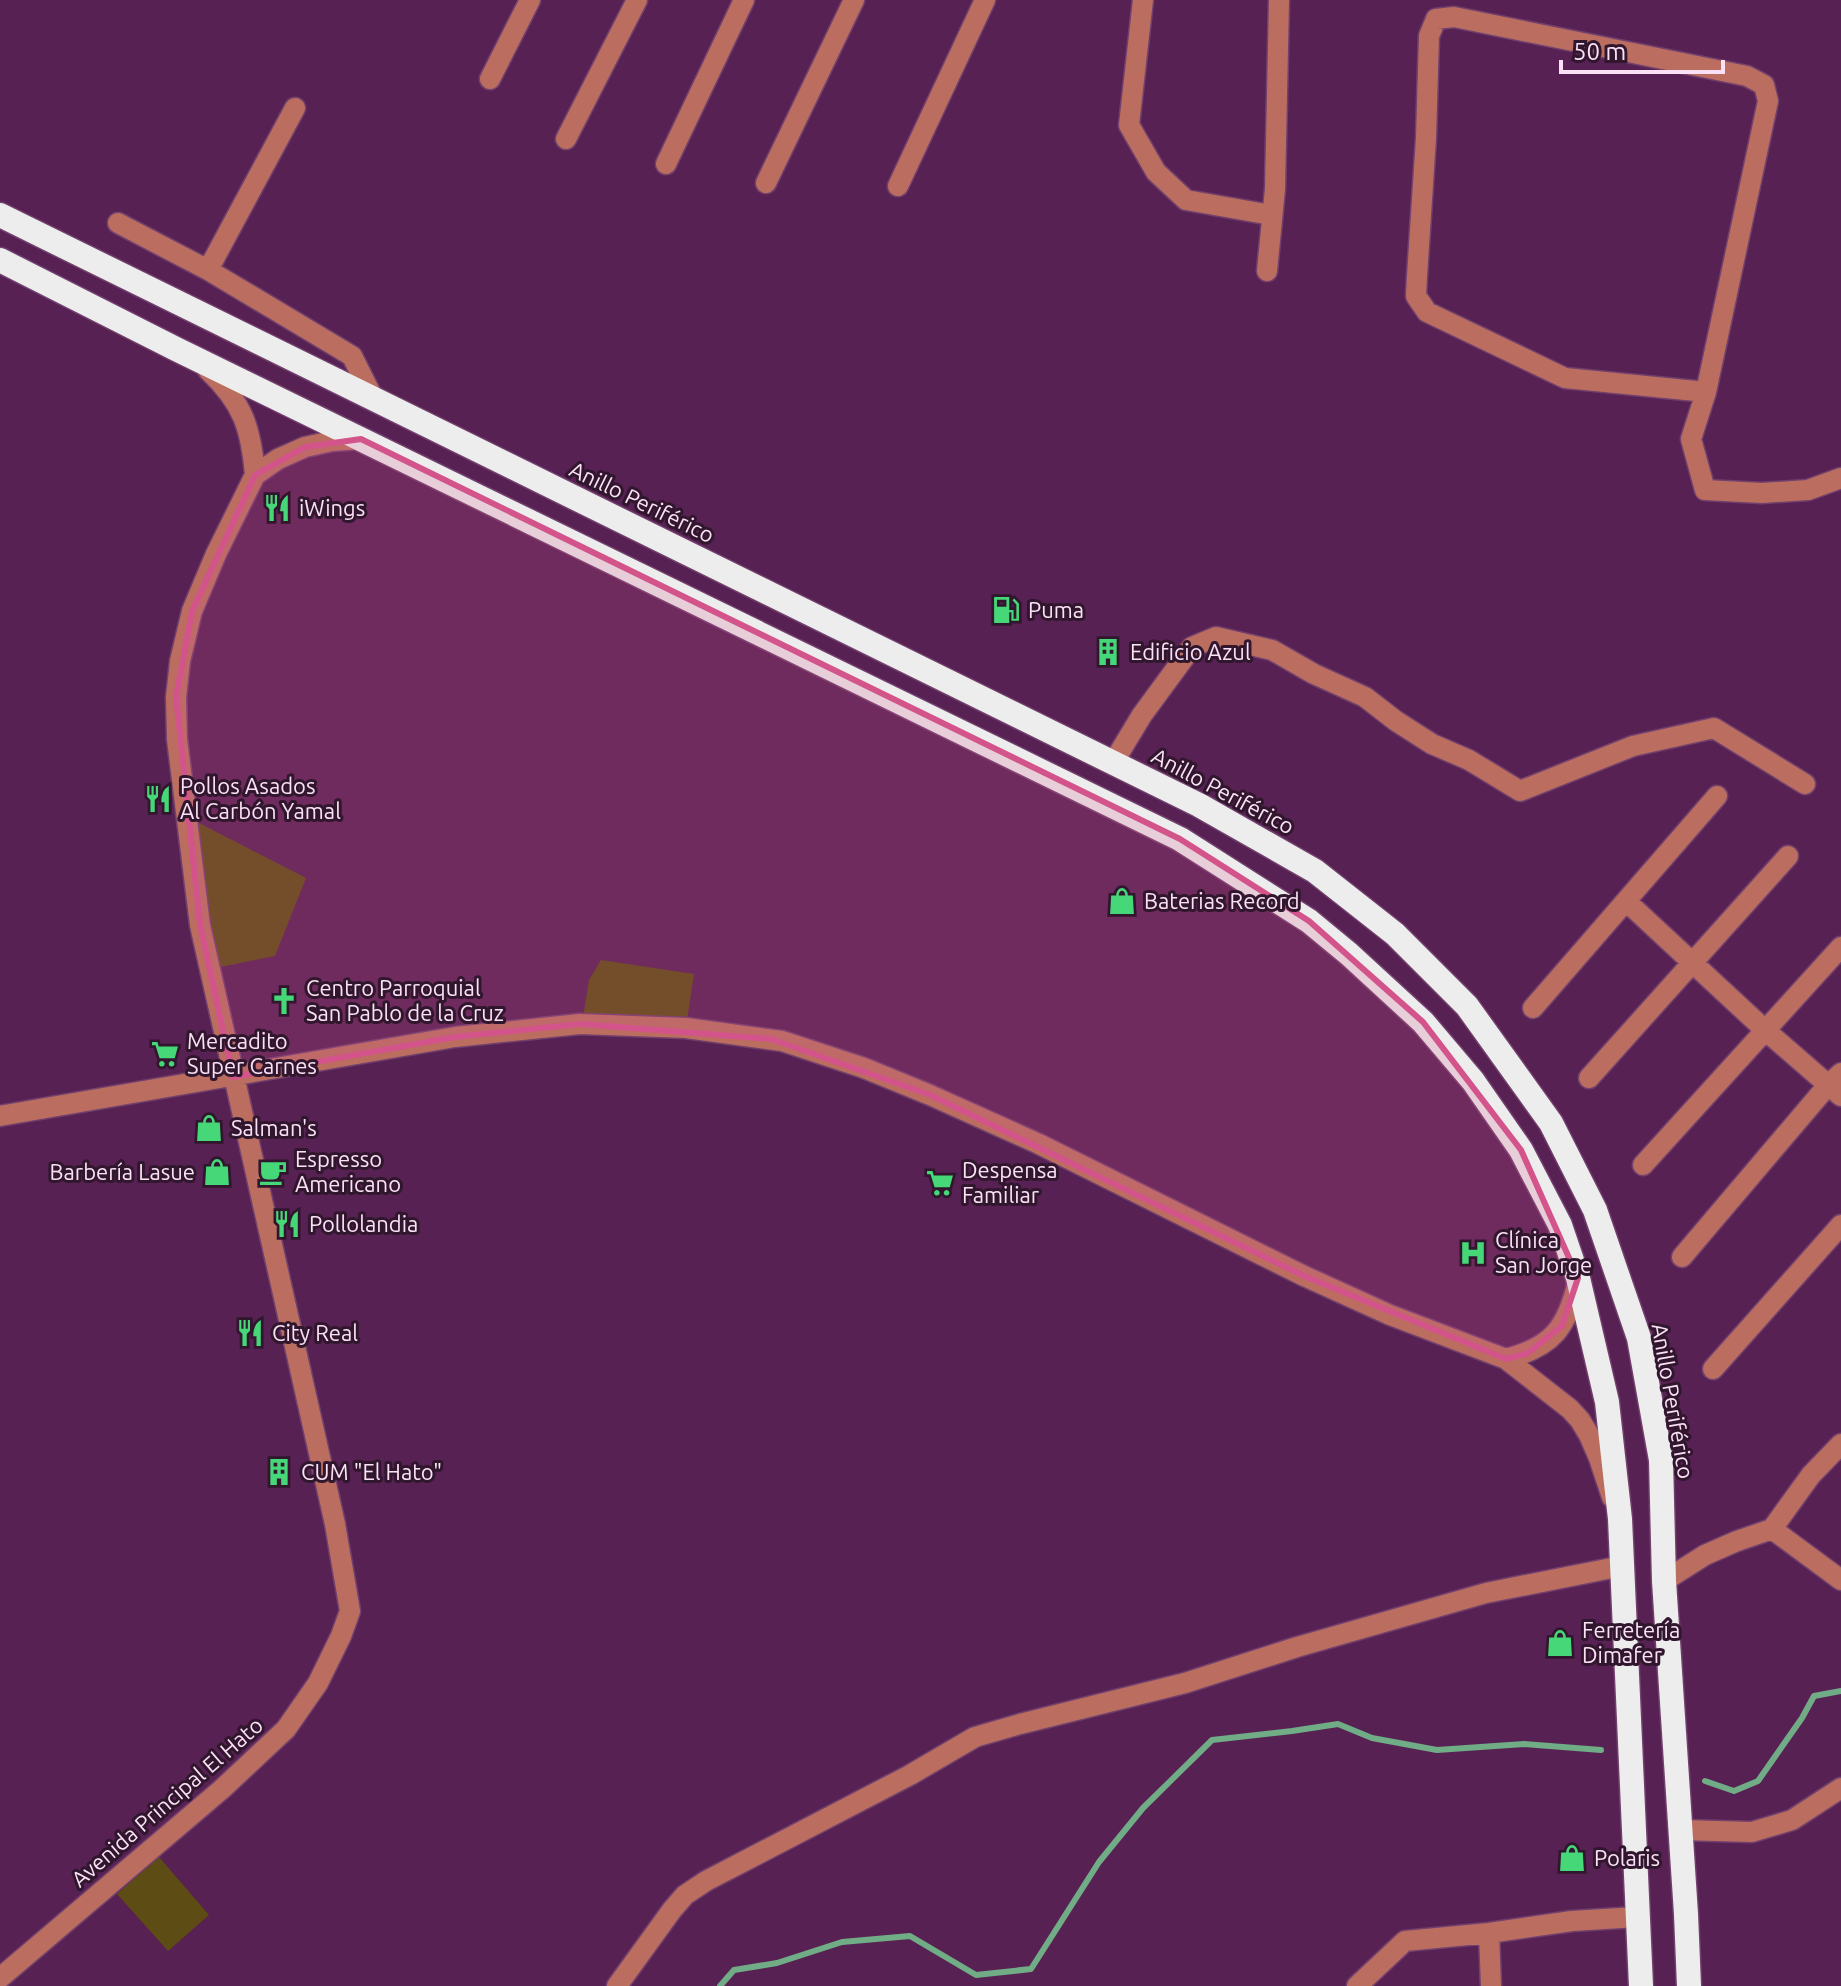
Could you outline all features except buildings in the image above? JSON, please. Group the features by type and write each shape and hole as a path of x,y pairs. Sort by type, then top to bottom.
{"highway":[{"name":"Anillo Periférico","path":"0,215 1199,805 1315,871 1395,934 1467,1006 1551,1123 1595,1210 1639,1338 1661,1460 1664,1581 1689,1986"},
{"path":"0,260 1180,839 1309,921 1423,1022 1473,1081 1521,1150 1560,1225 1578,1278 1607,1402 1620,1519 1641,1986"}],"street":[{"path":"490,79 530,0"},
{"path":"566,139 637,0"},
{"path":"666,164 744,0"},
{"path":"766,183 854,0"},
{"path":"898,186 985,0"},
{"path":"1143,0 1129,125 1156,172 1186,200 1271,215"},
{"path":"1267,271 1275,189 1279,0"},
{"path":"1706,392 1565,378 1427,312 1416,296 1429,36 1436,19 1454,17 1747,76 1764,85 1768,101 1706,392 1691,439 1705,490 1762,493 1808,490 1841,478"},
{"path":"208,270 295,108"},
{"path":"118,223 208,270 352,356 373,398"},
{"path":"176,349 203,365 226,387 243,414 253,444 255,475"},
{"path":"255,475 278,459 305,447 361,439"},
{"name":"Avenida Principal El Hato","path":"0,1978 222,1789 286,1729 318,1683 350,1611 332,1512 200,925 177,739 176,697 180,661 192,611 255,475"},
{"path":"1113,763 1142,715 1192,647 1216,637 1272,650 1314,674 1365,697 1432,744 1469,760 1520,791 1633,746 1714,728 1805,784"},
{"path":"1533,1008 1717,796"},
{"path":"1589,1078 1788,856"},
{"path":"1626,901 1765,1030 1837,1085 1682,1257"},
{"path":"1643,1165 1841,947"},
{"path":"0,1116 455,1037 580,1024 686,1028 782,1041 864,1068 930,1095 1039,1144 1339,1292 1506,1359 1580,1420 1599,1458 1620,1519"},
{"path":"1713,1369 1841,1225"},
{"path":"1506,1359 1528,1353 1547,1342 1562,1326 1572,1307 1578,1278"},
{"path":"1664,1581 1705,1555 1772,1529 1811,1475 1841,1444"},
{"path":"1772,1529 1841,1580"},
{"path":"617,1986 685,1895 975,1737 1185,1683 1297,1647 1486,1593 1622,1566"},
{"path":"1681,1830 1752,1832 1792,1820 1841,1788"},
{"path":"1357,1986 1405,1941 1572,1921 1637,1917"},
{"path":"1489,1933 1491,1986"}],"highlighted area":[{"path":"361,439 1180,839 1309,921 1423,1022 1521,1150 1578,1278 1562,1326 1528,1353 1506,1359 1304,1276 930,1095 771,1039 580,1024 455,1037 233,1077 200,925 176,697 192,611 255,475 305,447"}],"shaded area":[{"path":"193,820 306,878 275,956 211,969"},
{"path":"601,960 694,974 686,1027 582,1024 589,980"},
{"path":"159,1857 209,1915 168,1951 117,1894"}],"waterway":[{"path":"1705,1781 1734,1791 1758,1781 1814,1696 1841,1691"},
{"path":"720,1986 734,1970 777,1963 842,1942 910,1936 976,1975 1031,1969 1099,1862 1143,1808 1212,1740 1338,1724 1372,1738 1437,1750 1524,1744 1601,1750"}],"place":[{"name":"iWings","path":"277,508"},
{"name":"Puma","path":"1006,610"},
{"name":"Edificio Azul","path":"1108,652"},
{"name":"Pollos Asados Al Carbón Yamal","path":"158,799"},
{"name":"Baterias Record","path":"1122,901"},
{"name":"Centro Parroquial San Pablo de la Cruz","path":"284,1001"},
{"name":"Mercadito Super Carnes","path":"165,1054"},
{"name":"Salman's","path":"209,1128"},
{"name":"Barbería Lasue","path":"217,1172"},
{"name":"Espresso Americano","path":"273,1172"},
{"name":"Despensa Familiar","path":"940,1183"},
{"name":"Pollolandia","path":"287,1224"},
{"name":"Clínica San Jorge","path":"1473,1253"},
{"name":"City Real","path":"250,1333"},
{"name":"CUM \"El Hato\"","path":"279,1472"},
{"name":"Ferretería Dimafer","path":"1560,1643"},
{"name":"Polaris","path":"1572,1858"}]}
